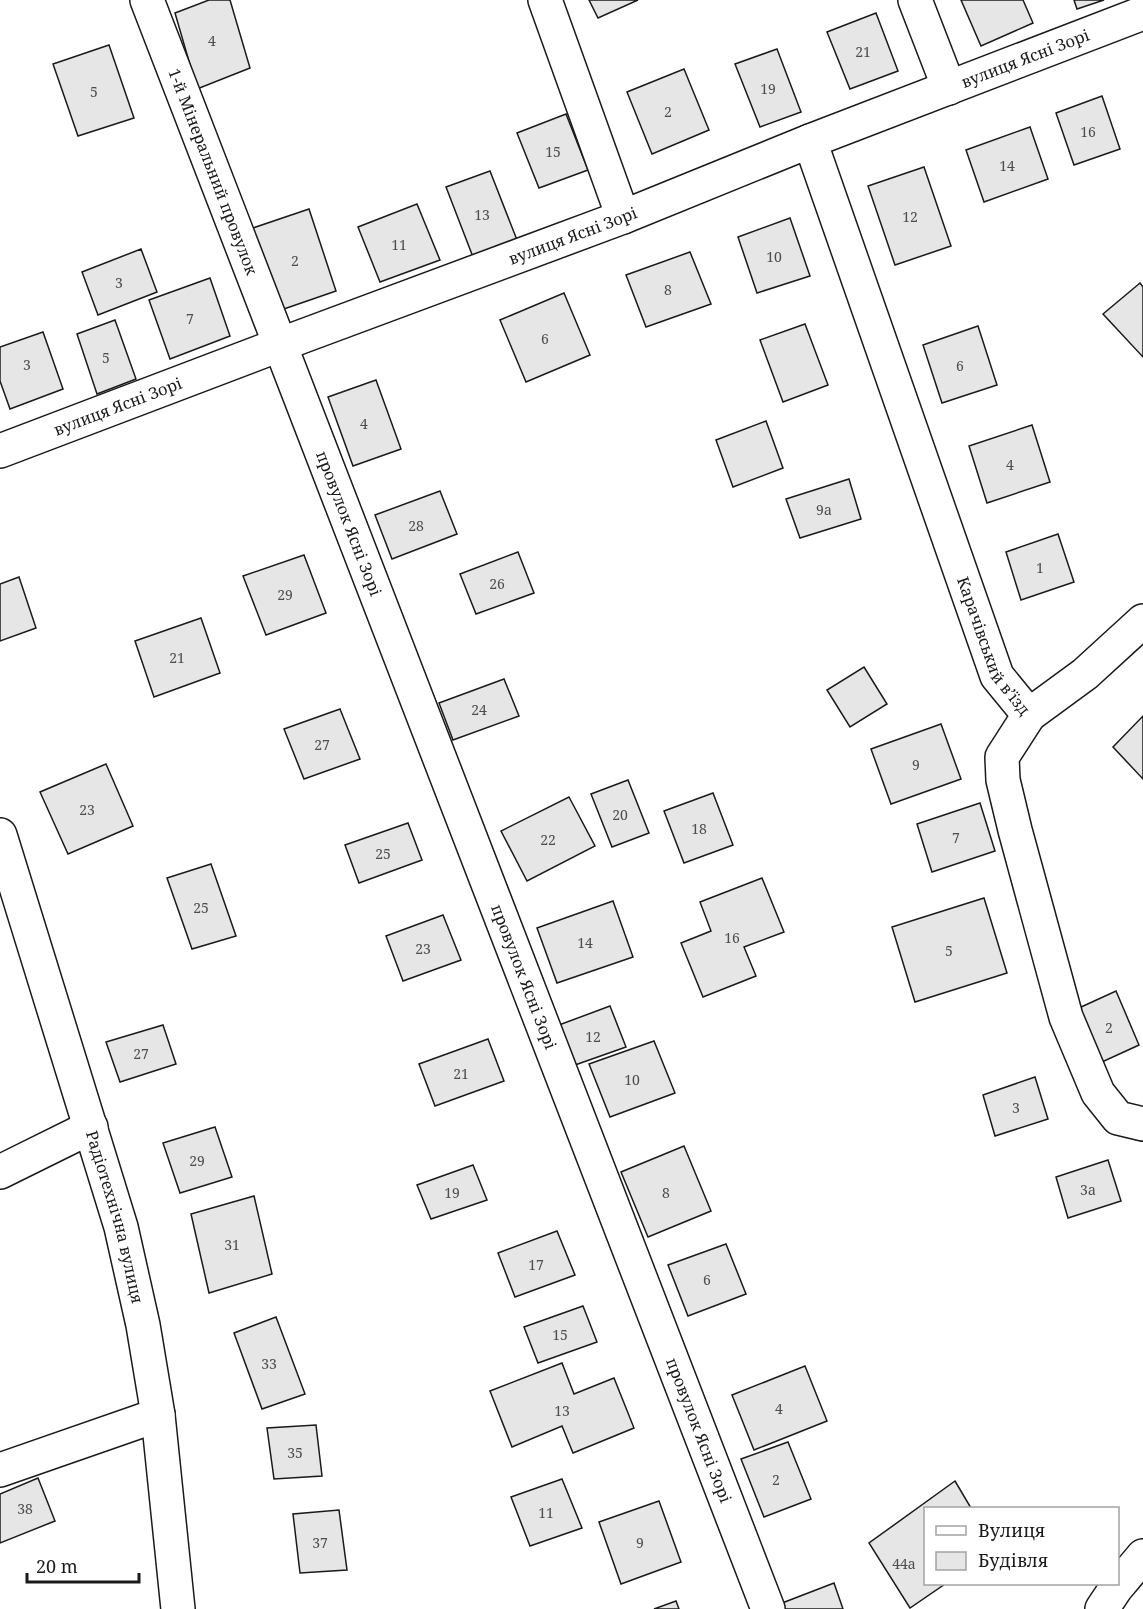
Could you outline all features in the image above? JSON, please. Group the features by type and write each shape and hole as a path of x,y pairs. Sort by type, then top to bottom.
{"street":[{"name":"1-й Мінеральний провулок","path":"147,0 279,345"},
{"path":"545,0 623,217"},
{"path":"915,0 949,88"},
{"name":"вулиця Ясні Зорі","path":"0,452 623,217 810,141 1143,13"},
{"name":"Карачівський в’їзд","path":"810,141 997,676 1029,715 1002,757 1003,780 1066,1017 1098,1093 1119,1118 1143,1124"},
{"name":"провулок Ясні Зорі","path":"279,345 768,1609"},
{"path":"1029,715 1085,674 1143,621"},
{"name":"Радіотехнічна вулиця","path":"0,836 121,1227 143,1325 158,1415 178,1609"},
{"path":"0,1172 91,1127"},
{"path":"0,1470 158,1415"},
{"path":"1119,1584 1143,1556"},
{"path":"1102,1609 1119,1585"}],"building":[{"path":"209,0 230,0 250,68 197,89 175,13"},
{"path":"589,0 638,0 598,18"},
{"path":"961,0 1023,0 1033,23 981,46"},
{"path":"1074,0 1104,0 1077,9"},
{"path":"876,13 898,71 850,89 827,32"},
{"path":"109,45 134,118 78,136 53,64"},
{"path":"777,49 801,112 760,127 735,64"},
{"path":"684,69 709,130 652,154 627,92"},
{"path":"1102,96 1120,149 1074,165 1056,113"},
{"path":"566,114 588,170 539,188 517,133"},
{"path":"1030,127 1048,179 984,202 966,150"},
{"path":"924,167 951,246 895,265 868,186"},
{"path":"490,171 517,240 473,257 446,187"},
{"path":"417,204 440,260 380,282 358,227"},
{"path":"309,209 336,291 281,310 253,228"},
{"path":"790,218 810,276 757,293 738,237"},
{"path":"141,249 157,292 98,315 82,272"},
{"path":"690,252 711,304 646,327 626,275"},
{"path":"210,278 230,336 170,359 149,300"},
{"path":"1140,283 1143,287 1143,357 1103,314"},
{"path":"564,293 590,355 526,382 500,320"},
{"path":"115,320 136,379 97,394 77,334"},
{"path":"805,324 828,385 783,402 760,340"},
{"path":"978,326 997,385 942,403 923,345"},
{"path":"43,332 63,389 10,409 0,381 0,347"},
{"path":"376,380 401,449 353,466 328,397"},
{"path":"766,421 783,468 733,487 716,440"},
{"path":"1032,425 1050,482 987,503 969,446"},
{"path":"849,479 861,519 800,538 786,499"},
{"path":"440,491 457,534 392,559 375,515"},
{"path":"1058,534 1074,582 1021,600 1006,552"},
{"path":"518,552 534,593 476,614 460,574"},
{"path":"304,555 326,613 266,635 243,576"},
{"path":"19,577 36,628 0,641 0,584"},
{"path":"201,618 220,673 154,697 135,641"},
{"path":"864,667 887,704 850,727 827,690"},
{"path":"504,679 519,716 453,740 439,703"},
{"path":"340,709 360,759 304,779 284,729"},
{"path":"1143,716 1143,779 1113,747"},
{"path":"941,724 961,779 891,804 871,749"},
{"path":"106,764 133,826 68,854 40,792"},
{"path":"628,780 649,833 612,847 591,794"},
{"path":"713,793 733,845 684,863 664,811"},
{"path":"569,797 595,846 527,881 501,831"},
{"path":"980,803 995,851 932,872 917,824"},
{"path":"408,823 422,860 359,883 345,845"},
{"path":"211,864 236,936 192,949 167,878"},
{"path":"762,878 784,932 744,947 756,976 703,997 681,943 711,931 700,902"},
{"path":"984,898 1007,973 915,1002 892,927"},
{"path":"613,901 633,957 557,983 537,928"},
{"path":"443,915 461,960 403,981 386,936"},
{"path":"1116,991 1139,1045 1102,1062 1079,1008"},
{"path":"610,1006 626,1047 575,1065 559,1025"},
{"path":"163,1025 176,1064 120,1082 106,1042"},
{"path":"488,1039 504,1081 435,1106 419,1064"},
{"path":"654,1041 675,1093 610,1117 589,1064"},
{"path":"1035,1077 1048,1119 995,1136 983,1095"},
{"path":"215,1127 232,1177 180,1193 163,1143"},
{"path":"684,1146 711,1211 648,1237 621,1172"},
{"path":"1108,1160 1121,1201 1068,1218 1056,1177"},
{"path":"473,1165 487,1200 431,1219 417,1185"},
{"path":"254,1196 272,1274 209,1293 191,1214"},
{"path":"557,1231 575,1275 515,1297 498,1253"},
{"path":"726,1244 746,1294 688,1316 668,1265"},
{"path":"583,1306 597,1342 538,1363 524,1327"},
{"path":"276,1317 305,1394 262,1409 234,1333"},
{"path":"562,1363 574,1394 614,1378 634,1428 573,1453 562,1426 512,1447 490,1391"},
{"path":"805,1366 827,1421 754,1450 732,1395"},
{"path":"316,1425 322,1476 274,1479 267,1428"},
{"path":"788,1442 811,1499 764,1517 741,1459"},
{"path":"38,1478 55,1521 0,1543 0,1494"},
{"path":"562,1479 582,1528 530,1546 511,1497"},
{"path":"955,1481 970,1507 924,1507 924,1585 944,1585 910,1608 869,1543"},
{"path":"659,1501 681,1562 621,1584 599,1522"},
{"path":"339,1510 347,1570 300,1573 293,1514"},
{"path":"834,1583 843,1609 779,1609 777,1605"},
{"path":"676,1601 679,1609 654,1609"}]}
